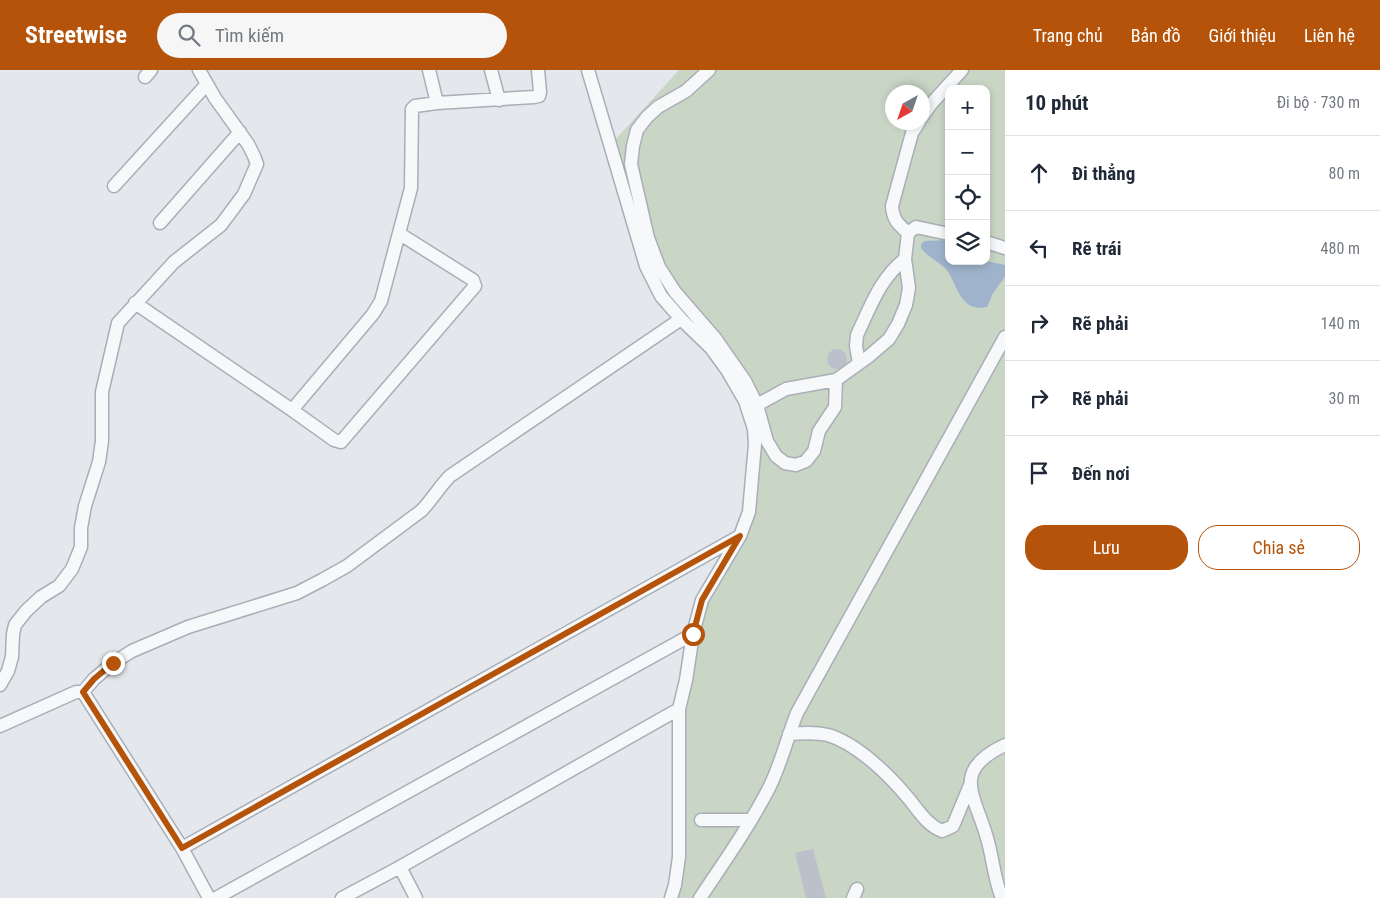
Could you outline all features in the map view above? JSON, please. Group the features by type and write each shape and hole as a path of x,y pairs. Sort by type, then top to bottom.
{"street":[{"path":"0,685 8,671 12,657 13,634 16,625 26,611 41,597 59,586 72,568 81,547 85,506 100,455 102,441 102,392 118,323 174,262 221,225 244,194 256,164 254,156 240,132 199,70"},
{"path":"429,70 437,103"},
{"path":"491,70 499,100"},
{"path":"292,410 373,314 380,301 400,234 411,188 410,113 412,109 415,106 437,103 539,96 538,70"},
{"path":"588,70 646,266 661,296 681,319 711,348 727,370 744,401 754,429 755,462 749,512 740,536 702,600 693,634 686,680 679,709 679,857 671,898"},
{"path":"709,70 686,92 658,107 637,130 630,164 648,238 660,267 675,292 715,338 745,381 757,405 767,441 776,456 786,463 796,465 806,461 814,451 819,432 835,407 836,380"},
{"path":"930,105 962,70"},
{"path":"114,186 207,84"},
{"path":"908,233 896,223 892,215 892,206 914,130"},
{"path":"160,223 240,132"},
{"path":"908,233 916,228 945,233"},
{"path":"757,405 786,389 836,380 882,346 898,324 906,306 908,288 905,259 908,233"},
{"path":"135,303 334,440 342,442 474,288 473,280 400,234"},
{"path":"990,243 1005,248"},
{"path":"859,363 856,346 857,335 886,277 894,267 905,259"},
{"path":"0,726 76,692 83,692 94,679 113,663 132,651 188,627 297,593 347,566 421,511 450,476 681,319"},
{"path":"700,898 751,820 776,774 797,713 1005,337"},
{"path":"182,848 740,536"},
{"path":"216,898 693,634"},
{"path":"83,692 182,848 209,898"},
{"path":"342,898 679,709"},
{"path":"789,734 810,733 828,735 850,746 870,759 909,798 921,815 935,828 942,831 953,826 976,766 1005,744"},
{"path":"970,785 987,837 995,876 1002,898"},
{"path":"701,820 751,820"},
{"path":"400,867 416,898"}],"green space":[{"path":"679,70 1005,70 1005,898 674,898 682,709 700,617 752,513 747,400 664,294 613,142"}],"water":[{"path":"945,240 945,265 990,265 990,262 1005,265 1005,277 993,293 987,307 977,308 964,301 945,268 921,248 921,244 925,241"}],"building":[{"path":"837,349 844,352 847,359 844,366 837,369 830,366 827,359 830,352"},
{"path":"813,849 826,898 806,898 795,853"}],"route":[{"path":"113,663 94,679 83,692 182,848 740,536 702,600 693,634"}]}
